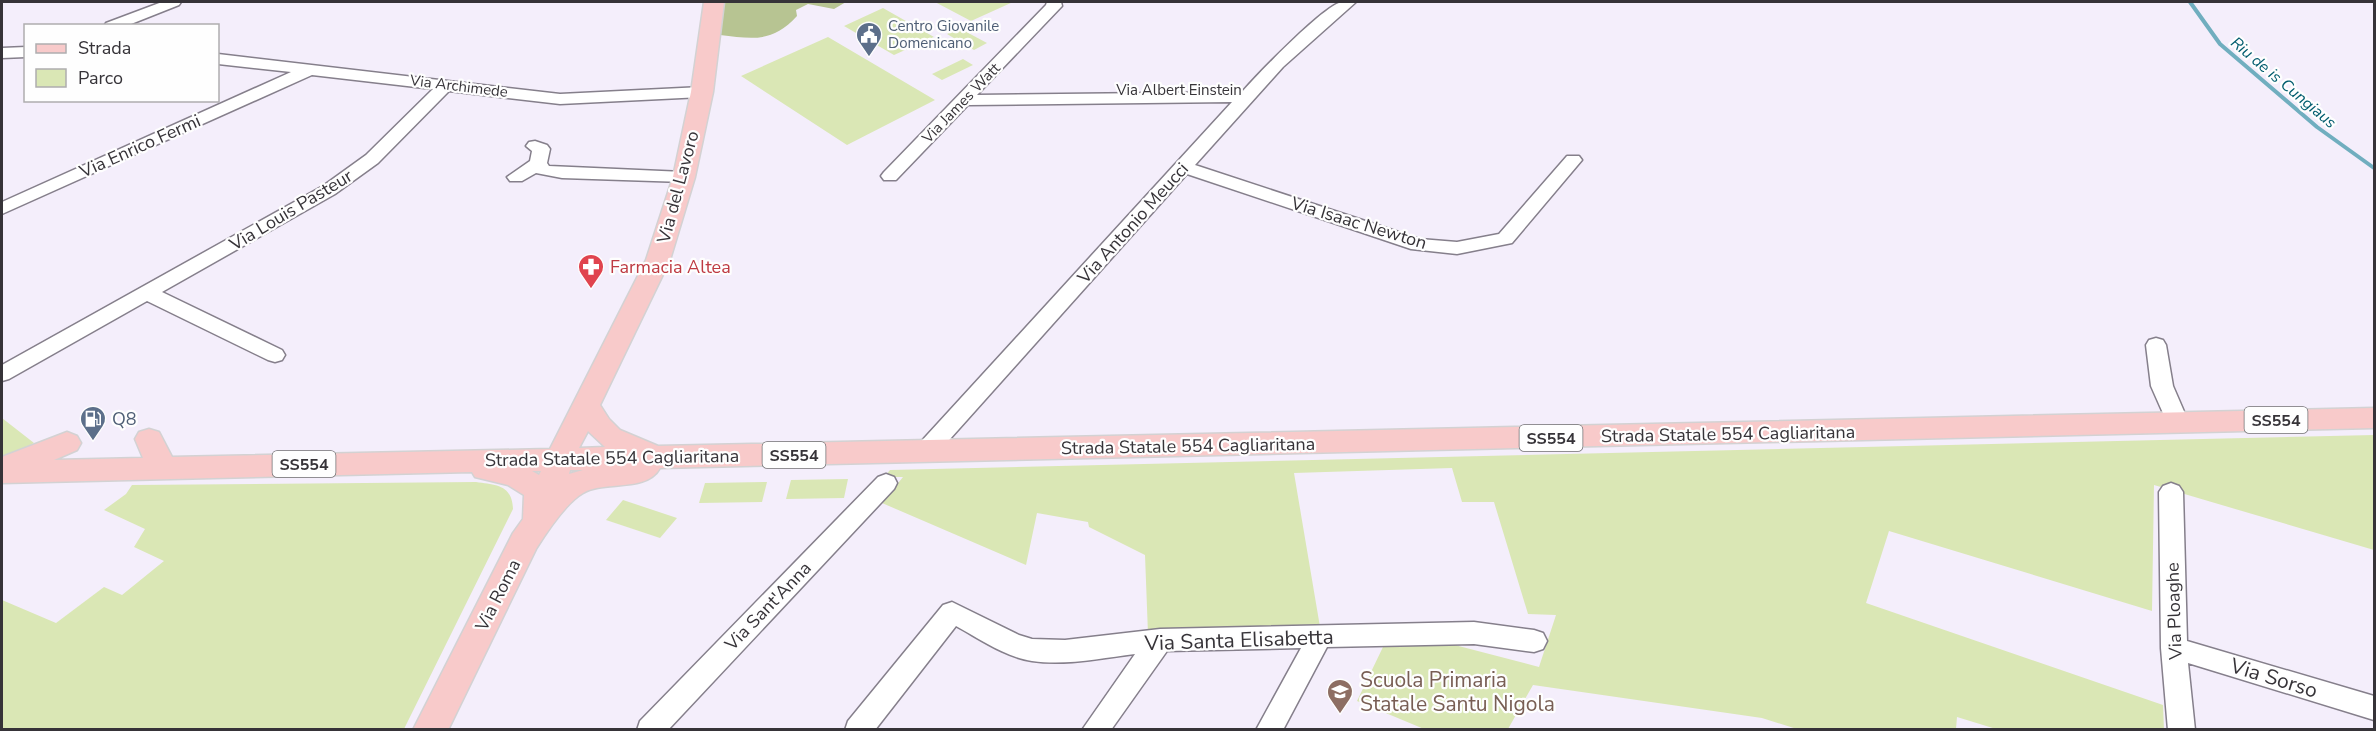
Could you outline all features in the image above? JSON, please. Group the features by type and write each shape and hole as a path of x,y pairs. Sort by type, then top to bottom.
{"main road":[{"name":"Via del Lavoro","path":"560,458 658,260 684,177 702,92 714,2"},
{"path":"446,461 519,452 556,440 587,406 603,434 621,444 663,458"},
{"name":"Strada Statale 554 Cagliaritana","path":"2,470 560,458 663,458 2374,418"},
{"path":"149,439 162,468"},
{"path":"2,470 67,443"},
{"name":"Via Roma","path":"430,729 524,542 537,523 560,458"},
{"path":"537,523 571,485 585,480 634,472 663,458"},
{"path":"446,461 508,474 528,481 539,495 537,523"}],"street":[{"path":"116,24 174,2"},
{"name":"Via James Watt","path":"890,176 1054,6 1054,2"},
{"name":"Via Antonio Meucci","path":"925,452 1184,167 1247,94 1300,39 1349,2"},
{"path":"2,54 24,52"},
{"name":"Via Archimede","path":"219,59 560,99 702,92"},
{"name":"Via Enrico Fermi","path":"2,209 312,69"},
{"name":"Via Louis Pasteur","path":"2,374 329,190 372,159 447,84"},
{"name":"Via Albert Einstein","path":"969,96 1247,94"},
{"path":"516,177 536,155 543,170 562,173 684,177"},
{"name":"Via Isaac Newton","path":"1184,167 1418,245 1457,248 1505,239 1573,160"},
{"path":"147,293 275,355"},
{"path":"2156,345 2162,386 2178,423"},
{"name":"Via Sant'Anna","path":"650,729 886,483"},
{"name":"Via Ploaghe","path":"2171,492 2174,648 2182,729"},
{"name":"Via Santa Elisabetta","path":"858,729 952,612 1012,644 1032,650 1065,651 1160,640 1474,633 1534,641"},
{"path":"1269,729 1314,649 1314,637"},
{"path":"1095,729 1160,640"},
{"name":"Via Sorso","path":"2174,648 2374,708"}],"green space":[{"path":"724,2 846,2 834,9 808,4 796,10 797,16 779,31 762,37 742,38 720,35"},
{"path":"935,2 1013,2 971,21"},
{"path":"883,8 934,37 894,55 844,26"},
{"path":"959,28 987,43 974,50 947,34"},
{"path":"828,37 935,100 847,145 741,76"},
{"path":"963,59 973,65 942,80 932,74"},
{"path":"2,418 34,443 9,457 2,458"},
{"path":"2374,435 2374,550 2154,485 2152,611 1889,531 1866,603 2163,705 2164,730 1996,729 1957,717 1956,729 1797,729 1762,718 1533,685 1508,729 1424,729 1357,701 1383,647 1447,643 1539,667 1556,615 1528,614 1494,502 1462,502 1452,468 1294,473 1320,627 1148,634 1145,555 1089,527 1088,522 1037,513 1026,565 882,503 903,477 884,477 890,470"},
{"path":"848,479 844,498 786,499 791,480"},
{"path":"476,482 502,488 510,495 513,509 404,729 2,729 2,600 56,623 104,587 122,595 164,561 134,547 145,529 104,510 126,494 132,485"},
{"path":"767,482 762,502 699,503 705,483"},
{"path":"623,500 677,518 660,538 606,520"}],"waterway":[{"name":"Riu de is Cungiaus","path":"2190,2 2220,44 2317,127 2374,168"}],"place":[{"name":"Centro Giovanile Domenicano","path":"869,58"},
{"name":"Farmacia Altea","path":"591,290"},
{"name":"Q8","path":"93,442"},
{"name":"Scuola Primaria Statale Santu Nigola","path":"1340,715"}]}
